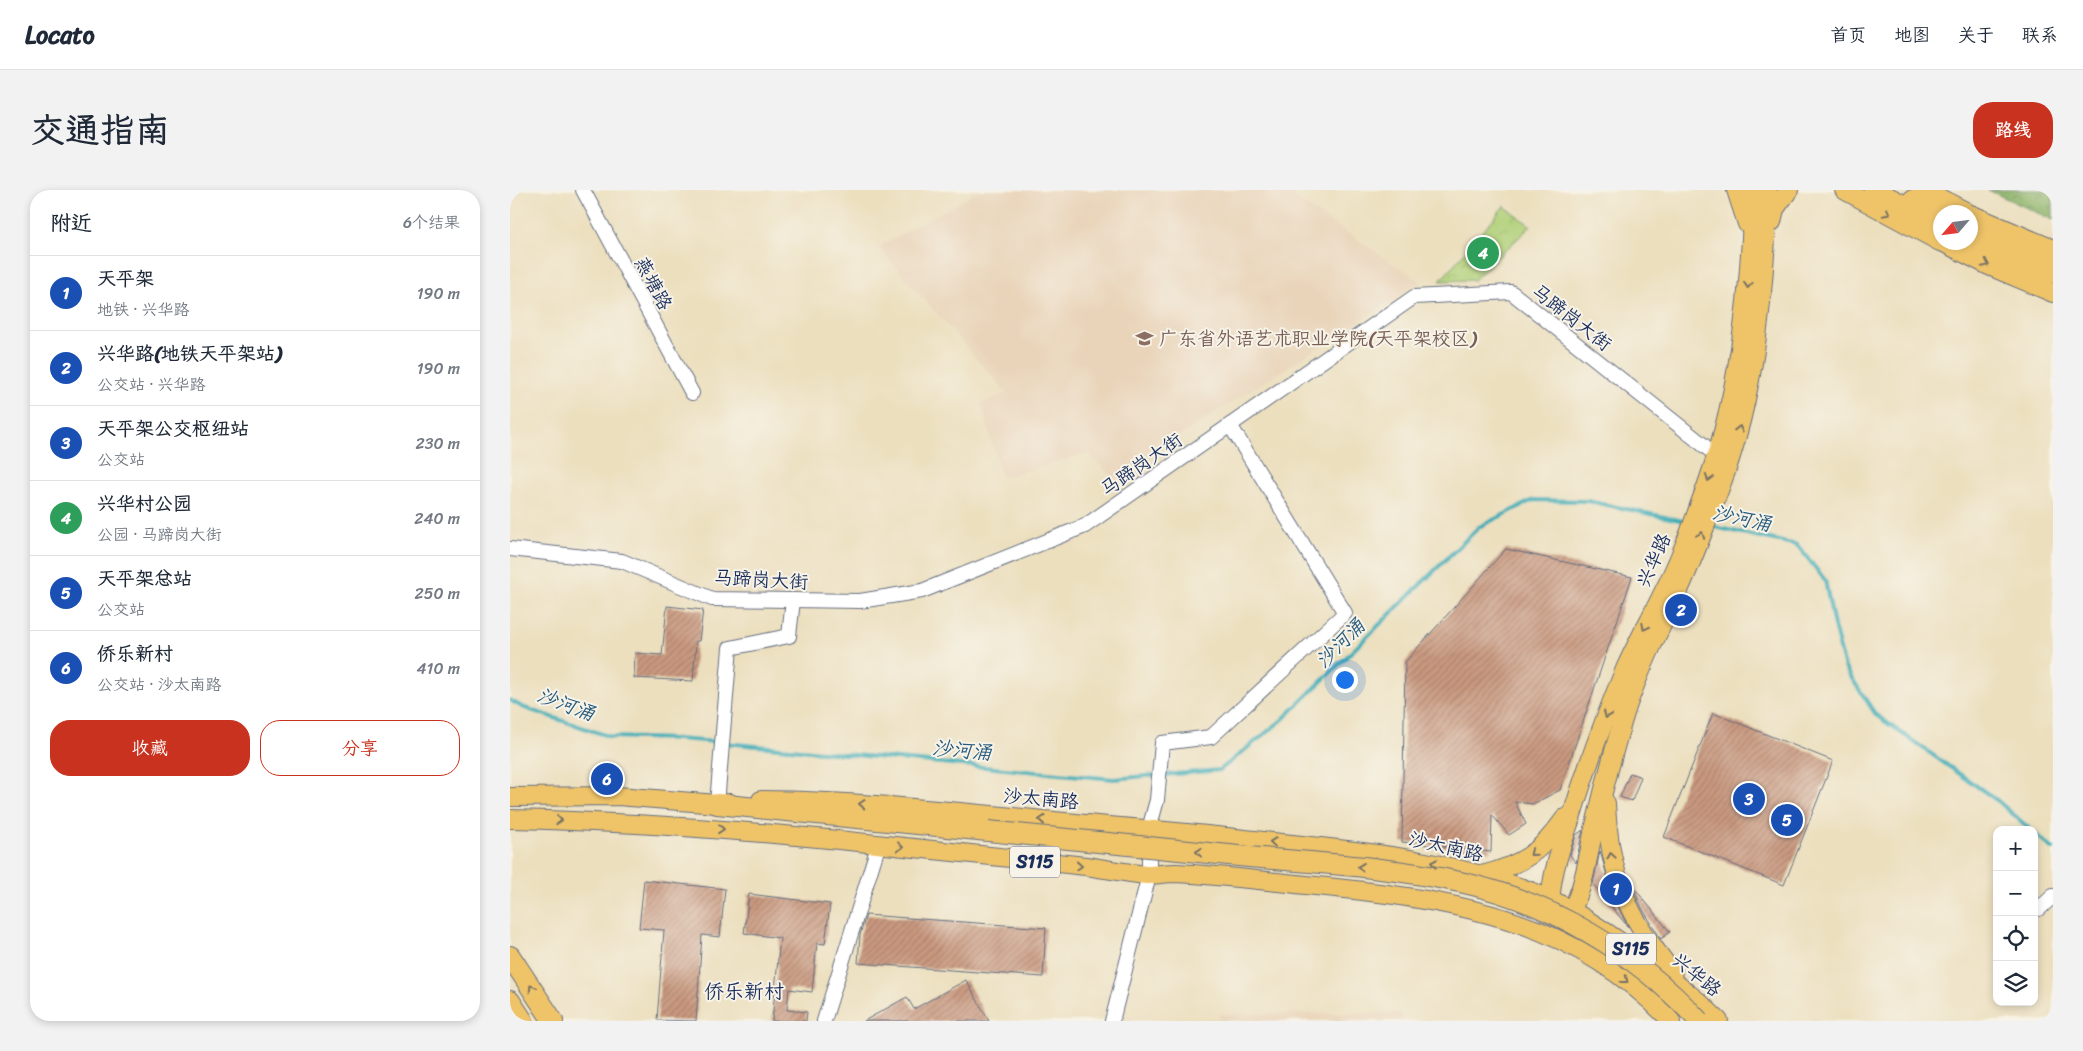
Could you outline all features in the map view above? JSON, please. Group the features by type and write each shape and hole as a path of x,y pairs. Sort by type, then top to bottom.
{"highway":[{"path":"1874,190 1933,220"},
{"path":"1922,190 1951,205"},
{"path":"1978,218 2053,250"},
{"path":"1978,242 2053,274"},
{"path":"717,804 988,832 1332,864 1460,882 1540,908 1597,937 1658,980 1699,1021"},
{"path":"510,956 553,1021"},
{"path":"510,1001 523,1021"}],"main road":[{"path":"1736,190 1752,236"},
{"name":"兴华路","path":"1707,504 1741,343 1752,236 1753,190"},
{"name":"兴华路","path":"1553,937 1561,905 1584,877 1606,782 1628,705 1707,504 1728,465 1744,408 1756,336 1766,247 1768,190"},
{"path":"1766,247 1775,210 1782,197 1789,190"},
{"path":"1844,190 1933,238"},
{"path":"1895,190 1933,209"},
{"path":"1941,190 1993,216 2053,240"},
{"path":"1978,230 2053,261"},
{"path":"1957,250 1989,266 2053,293"},
{"name":"兴华路","path":"1553,937 1561,905 1560,854 1591,754 1625,670 1685,560"},
{"path":"1606,782 1608,833 1613,865 1621,891 1645,937 1698,1001"},
{"name":"沙太南路","path":"510,797 618,796 717,804 755,800 845,803 1149,829 1421,860 1481,875 1561,905"},
{"path":"1481,875 1508,868 1526,858 1551,838 1575,803"},
{"name":"S115","path":"510,818 641,824 760,833 1088,866 1148,875 1172,873 1213,876 1393,895 1483,913 1553,937 1600,961 1615,971 1655,1004 1672,1021"},
{"name":"兴华路","path":"1561,905 1595,924 1635,952 1698,1001 1720,1021"}],"street":[{"name":"燕塘路","path":"584,190 692,393"},
{"name":"马蹄岗大街","path":"510,549 622,561 712,599 860,601 922,591 1085,526 1414,297 1511,292 1716,455"},
{"path":"1112,1021 1148,875 1149,829 1157,800 1162,743 1211,737 1345,613 1230,425"},
{"path":"717,804 730,648 789,636 793,600"},
{"path":"824,1021 876,853"},
{"path":"2039,908 2053,896"}],"shaded area":[{"name":"广东省外语艺术职业学院(天平架校区)","path":"981,190 1293,190 1296,199 1421,282 1113,478 1088,453 1002,478 981,403 1007,393 878,247"},
{"path":"1400,1013 1402,1021 1219,1021 1218,1014"}],"green space":[{"path":"1988,190 2053,190 2053,220"},
{"path":"1504,206 1531,226 1474,280 1440,281"}],"building":[{"path":"1506,549 1632,577 1560,790 1533,804 1515,802 1526,824 1509,835 1492,815 1491,852 1402,842 1405,662"},
{"path":"667,606 703,610 699,641 696,641 693,681 634,678 635,653 662,655"},
{"path":"1713,713 1833,761 1784,885 1664,837"},
{"path":"1630,773 1641,777 1632,801 1620,797"},
{"path":"1583,830 1576,863 1570,855 1576,835"},
{"path":"1600,851 1613,897 1628,927 1593,884"},
{"path":"644,880 725,889 720,937 702,935 696,1021 657,1020 664,930 639,928"},
{"path":"1631,884 1670,932 1661,939 1642,908"},
{"path":"749,894 830,904 825,944 817,943 812,992 789,989 787,1010 807,1012 806,1021 772,1021 780,938 744,933"},
{"path":"866,915 1046,928 1043,977 858,963 860,935"},
{"path":"966,980 989,1021 864,1021 907,997 914,1009"}],"waterway":[{"name":"沙河涌","path":"1163,775 1220,770 1282,720 1479,527 1533,500 1588,501 1689,522"},
{"name":"沙河涌","path":"1710,526 1797,545 1825,580 1845,668 1876,715 1998,801 2026,826"},
{"name":"沙河涌","path":"510,700 522,707 611,737 718,742"},
{"name":"沙河涌","path":"725,743 1114,779 1156,775"},
{"name":"沙河涌","path":"2038,836 2053,849"}],"place":[{"name":"兴华村公园","path":"1483,253"},
{"name":"广东省外语艺术职业学院(天平架校区)","path":"1145,338"},
{"name":"兴华路(地铁天平架站)","path":"1681,610"},
{"name":"侨乐新村","path":"607,779"},
{"name":"天平架公交枢纽站","path":"1749,799"},
{"name":"天平架总站","path":"1787,820"},
{"name":"天平架","path":"1616,889"}],"district":[{"name":"侨乐新村","path":"744,991"}]}
